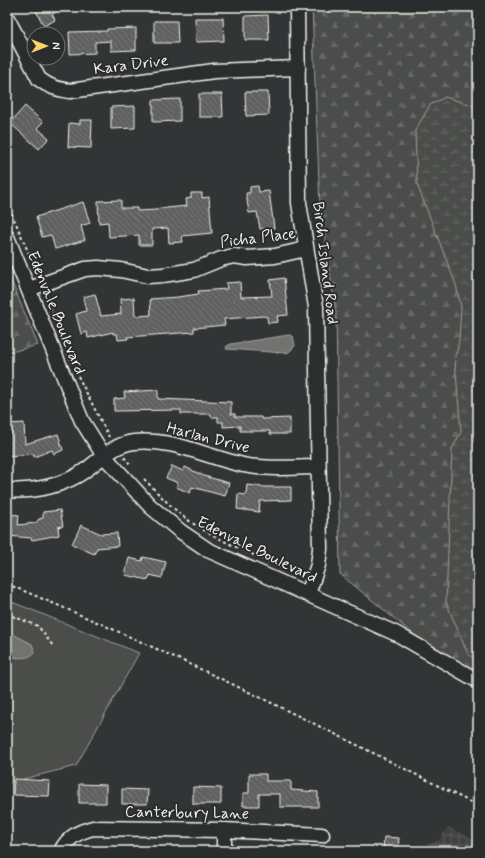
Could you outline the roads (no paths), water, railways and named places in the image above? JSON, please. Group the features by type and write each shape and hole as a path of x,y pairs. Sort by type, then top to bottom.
{"street":[{"name":"Birch Island Road","path":"297,7 300,203 316,308 319,555 318,566 308,594"},
{"name":"Kara Drive","path":"7,18 39,79 58,93 70,90 214,71 298,68"},
{"name":"Edenvale Boulevard","path":"7,237 35,286 82,421 110,452 150,506 180,531 208,550 396,634 478,681"},
{"name":"Picha Place","path":"35,286 85,269 98,268 121,270 148,276 163,275 194,270 221,259 234,256 247,258 275,256 306,249"},
{"name":"Harlan Drive","path":"7,490 19,491 43,488 66,481 86,470 110,452 134,442 158,442 182,446 245,465 318,467"},
{"name":"Canterbury Lane","path":"61,851 70,838 80,831 93,828 224,830 322,835"},
{"path":"224,830 224,851"}]}
